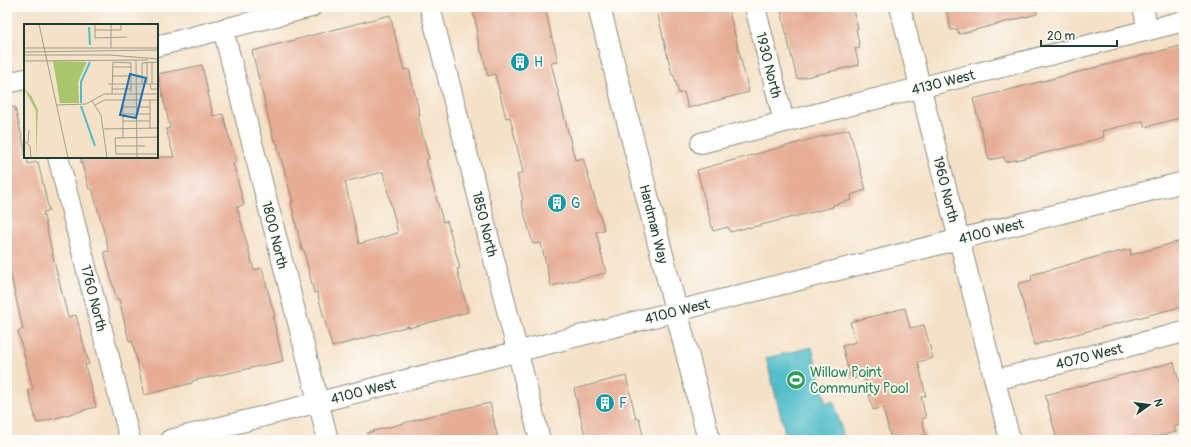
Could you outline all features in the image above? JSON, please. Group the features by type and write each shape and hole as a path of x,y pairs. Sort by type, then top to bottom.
{"street":[{"path":"158,46 311,7"},
{"name":"1850 North","path":"430,7 540,440"},
{"name":"Hardman Way","path":"599,7 709,440"},
{"name":"1930 North","path":"755,7 784,122"},
{"name":"1960 North","path":"900,7 1010,440"},
{"path":"1143,7 1148,30"},
{"name":"4130 West","path":"701,143 1184,21"},
{"name":"1800 North","path":"222,29 328,440"},
{"path":"7,83 24,79"},
{"name":"1760 North","path":"58,158 130,440"},
{"name":"4100 West","path":"170,440 1184,182"},
{"name":"4070 West","path":"995,380 1184,332"}],"water":[{"name":"Willow Point Community Pool","path":"812,347 826,403 834,401 843,435 824,440 787,440 766,358"}],"building":[{"path":"472,7 545,7 558,62 551,63 575,160 583,158 604,230 596,232 606,273 551,286 541,243 533,244 521,201 523,200 517,175 523,172 510,117 506,118 495,74 488,76 476,32 478,32"},
{"path":"656,7 728,7 749,92 688,108 684,92 679,94 674,75 672,75"},
{"path":"780,7 852,7 858,28 856,29 860,48 855,49 859,65 797,79"},
{"path":"946,7 1036,7 1037,14 959,34 957,29 951,30"},
{"path":"390,15 404,70 409,69 420,116 418,117 429,159 426,160 443,222 447,221 460,268 457,269 468,312 332,347 317,292 314,293 304,250 302,250 291,202 293,202 276,140 274,141 252,51","holes":["383,172 398,233 359,244 345,182"]},
{"path":"1184,45 1184,117 1145,127 1143,121 1102,131 1104,137 1025,158 1005,162 1004,157 989,160 973,99"},
{"path":"202,65 213,116 223,114 236,162 233,163 244,205 237,207 254,270 262,268 275,317 273,317 283,361 192,381 192,383 145,395 132,341 129,341 119,299 117,300 104,252 109,251 92,188 89,189 80,158 174,157 166,129 170,128 158,74"},
{"path":"15,107 24,146 24,158 27,158 28,164 38,162 49,211 43,212 55,265 68,317 76,315 89,364 85,365 96,407 37,423 28,390 33,389 18,331 23,329 7,258 7,108"},
{"path":"849,129 866,190 851,195 852,200 833,205 833,207 730,232 728,227 713,231 697,170"},
{"path":"1184,240 1184,306 1034,345 1018,284 1032,280 1031,275 1110,253 1130,249 1131,255"},
{"path":"905,308 910,328 924,325 933,358 918,362 926,396 921,397 926,418 922,419 927,440 891,440 883,407 873,410 864,376 851,379 842,346 856,342 850,322"},
{"path":"1174,362 1184,402 1184,424 1174,427 1176,432 1146,440 1057,440 1045,395"},
{"name":"F","path":"626,376 636,419 639,418 644,440 586,440 574,389"},
{"path":"490,403 498,440 368,440 367,433 445,412"}],"place":[{"name":"H","path":"520,62"},
{"name":"G","path":"557,203"},
{"name":"Willow Point Community Pool","path":"796,380"},
{"name":"F","path":"605,403"}]}
